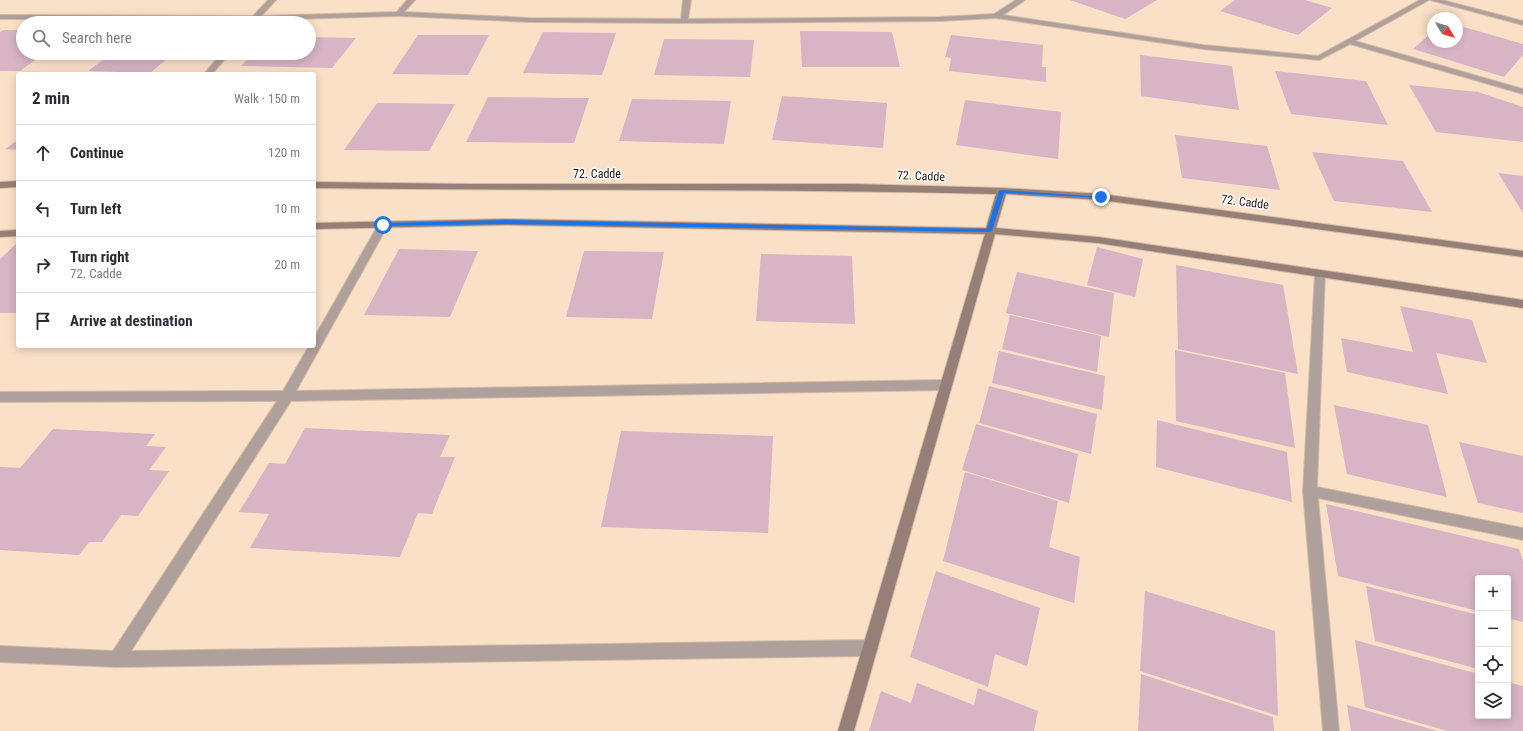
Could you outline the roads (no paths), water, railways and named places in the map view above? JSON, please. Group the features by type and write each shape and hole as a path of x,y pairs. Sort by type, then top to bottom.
{"main road":[{"path":"0,185 16,184"},
{"name":"72. Cadde","path":"316,185 469,187 853,187 1002,191 1101,197 1523,254"},
{"path":"846,731 989,231 1002,191"},
{"path":"316,226 504,222 989,231 1098,240 1523,304"},
{"path":"0,234 16,233"}],"street":[{"path":"257,16 272,0"},
{"path":"399,14 411,0"},
{"path":"684,21 687,0"},
{"path":"996,16 1021,0"},
{"path":"316,17 399,14 529,20 684,21 940,19 996,16 1203,47 1320,58 1425,0"},
{"path":"1434,0 1523,23"},
{"path":"0,16 16,16"},
{"path":"1350,42 1523,92"},
{"path":"210,72 220,60"},
{"path":"316,344 383,225"},
{"path":"1320,273 1310,491 1331,731"},
{"path":"117,660 287,396 314,348"},
{"path":"0,397 287,396 945,385"},
{"path":"1310,491 1523,534"},
{"path":"0,654 117,660 870,648"}]}
